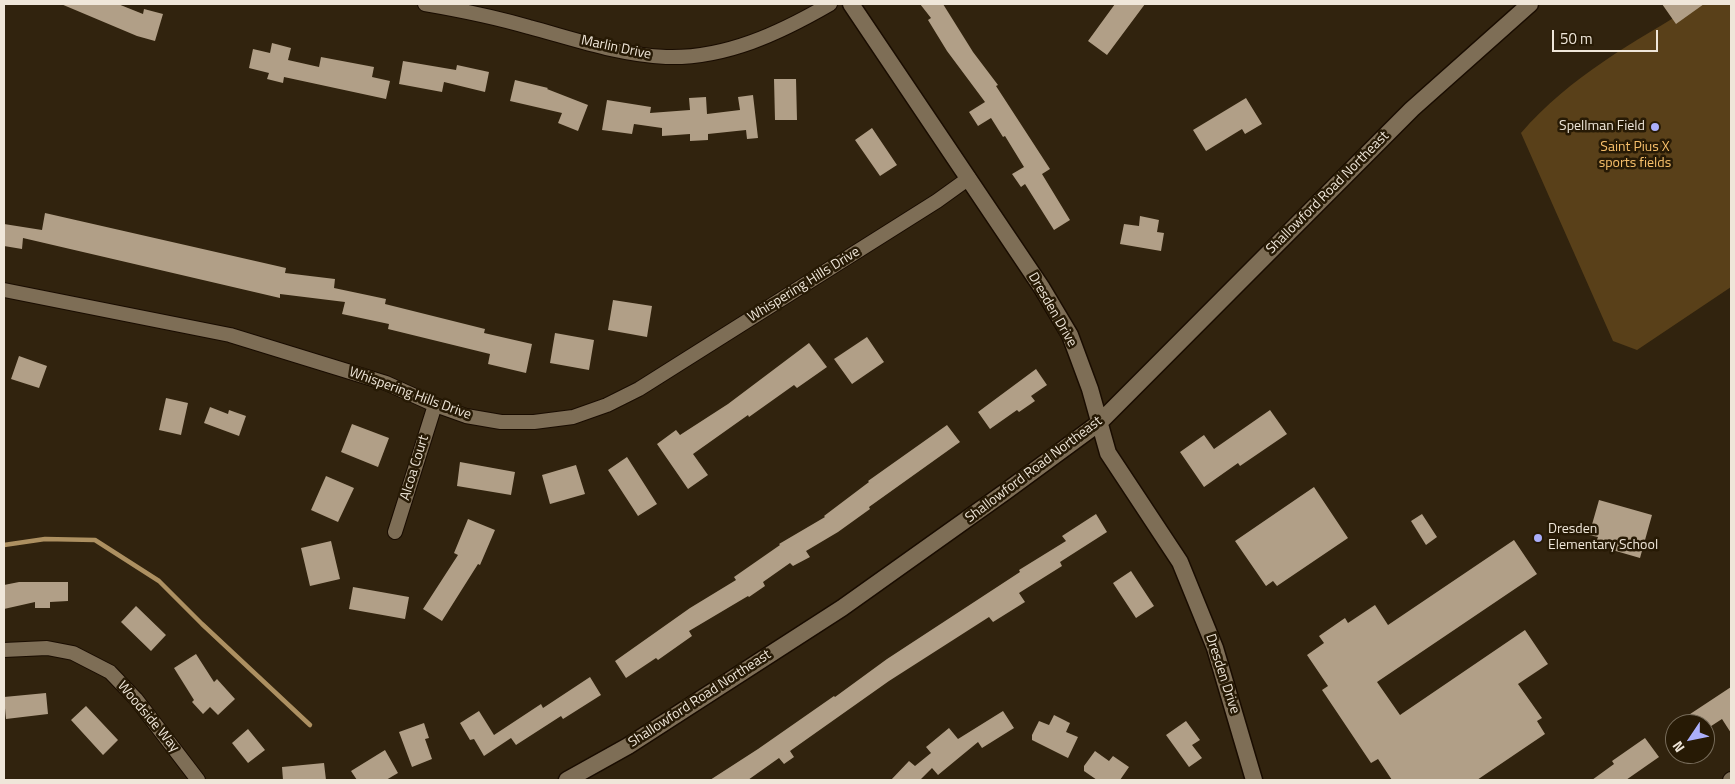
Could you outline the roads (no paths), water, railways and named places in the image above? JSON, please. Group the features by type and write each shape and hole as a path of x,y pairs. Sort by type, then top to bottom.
{"street":[{"name":"Marlin Drive","path":"426,4 462,10 632,54 667,57 698,55 751,43 782,30 830,4"},
{"name":"Dresden Drive","path":"851,4 1042,288 1070,335 1090,389 1108,453 1180,562 1215,648 1254,780"},
{"name":"Shallowford Road Northeast","path":"567,780 628,746 842,608 1099,423 1412,109 1530,4"},
{"name":"Whispering Hills Drive","path":"4,290 230,335 386,383 435,405 466,416 501,422 526,422 573,417 607,405 648,383 936,201 969,178"},
{"name":"Alcoa Court","path":"395,532 435,405"},
{"name":"Woodside Way","path":"4,650 47,648 73,653 110,672 136,698 198,780"}],"waterway":[{"path":"4,545 45,539 95,540 159,581 310,725"}],"place":[{"name":"Spellman Field","path":"1655,127"},
{"name":"Dresden Elementary School","path":"1538,538"}],"park label":[{"name":"Saint Pius X sports fields","path":"1635,156"}]}
